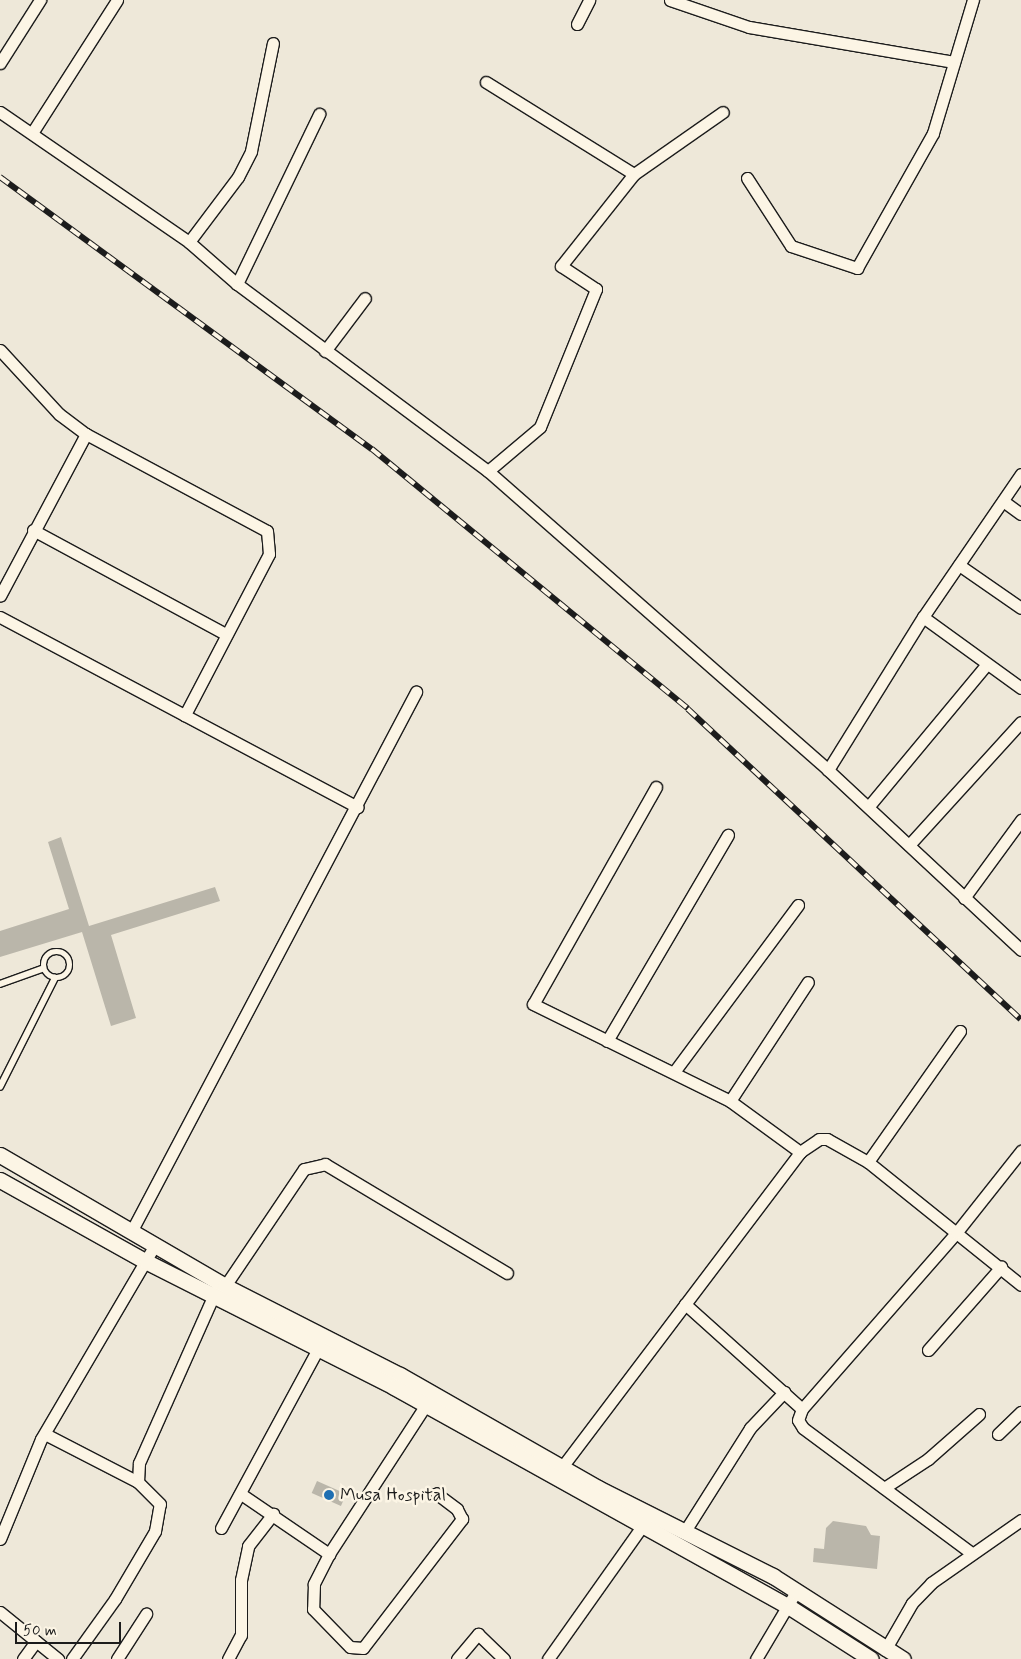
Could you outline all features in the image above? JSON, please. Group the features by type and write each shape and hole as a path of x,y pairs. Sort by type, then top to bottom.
{"main road":[{"path":"0,1155 155,1245 219,1289 320,1345 424,1407 643,1529 788,1606 872,1659"},
{"path":"0,1180 147,1262 219,1289"},
{"path":"320,1345 433,1394 562,1468 797,1590 885,1650 903,1659"}],"street":[{"path":"0,63 40,0"},
{"path":"32,133 117,0"},
{"path":"576,24 589,0"},
{"path":"670,0 749,27 954,62"},
{"path":"747,178 791,246 858,268 932,133 973,0"},
{"path":"189,242 238,177 251,151 273,43"},
{"path":"486,82 634,174"},
{"path":"0,112 189,242 237,284 488,471 869,806 1021,950"},
{"path":"488,471 540,427 596,289 561,266 634,174 723,112"},
{"path":"237,284 319,114"},
{"path":"325,351 365,298"},
{"path":"0,350 59,414 86,434 267,531 268,554 225,634 185,715"},
{"path":"0,596 33,530 86,434"},
{"path":"828,770 923,617 1021,474"},
{"path":"1002,501 1021,514"},
{"path":"33,530 225,634"},
{"path":"959,565 1021,608"},
{"path":"0,617 358,807"},
{"path":"923,617 986,665 1021,688"},
{"path":"869,806 986,665"},
{"path":"131,1232 358,807 416,692"},
{"path":"909,845 1021,722"},
{"path":"656,786 533,1004 730,1101 800,1152"},
{"path":"964,898 1021,820"},
{"path":"607,1041 728,835"},
{"path":"674,1072 798,905"},
{"path":"730,1101 808,982"},
{"path":"868,1162 960,1031"},
{"path":"562,1468 800,1152 820,1139 828,1139 868,1162 1021,1285"},
{"path":"970,1552 803,1428 798,1420 802,1408 956,1233 1021,1150"},
{"path":"138,1482 148,1435 219,1289 304,1169 325,1164 507,1273"},
{"path":"0,1539 45,1434 147,1262 155,1245"},
{"path":"928,1350 1001,1268"},
{"path":"685,1304 802,1408"},
{"path":"220,1528 241,1494 320,1345"},
{"path":"685,1532 750,1428 784,1392"},
{"path":"433,1394 329,1554 314,1584 313,1608 358,1651 462,1519 457,1509 436,1493"},
{"path":"998,1434 1021,1412"},
{"path":"884,1488 928,1459 979,1414"},
{"path":"45,1434 138,1482 160,1504 155,1531 115,1599 72,1659"},
{"path":"241,1494 273,1514 329,1554"},
{"path":"548,1659 643,1529 650,1513"},
{"path":"228,1659 241,1635 241,1580 248,1546 273,1514"},
{"path":"885,1650 912,1603 970,1552 1021,1520"},
{"path":"756,1659 797,1590"},
{"path":"0,1612 58,1659"},
{"path":"117,1659 146,1614"},
{"path":"457,1659 478,1634 504,1659"},
{"path":"23,1659 36,1641"}],"lane":[{"path":"0,984 42,969 52,952 68,956 68,975 55,978 42,969"},
{"path":"0,1087 55,978"}],"building":[{"path":"61,837 89,926 215,887 220,901 111,935 136,1018 111,1026 82,932 0,957 0,931 69,909 48,842"},
{"path":"317,1481 346,1494 341,1506 312,1493"},
{"path":"833,1521 866,1526 871,1535 880,1536 877,1569 813,1562 814,1548 824,1549 826,1528"}],"railway":[{"path":"0,177 372,449 688,709 1021,1019"}],"place":[{"name":"Musa Hospital","path":"329,1495"}]}
